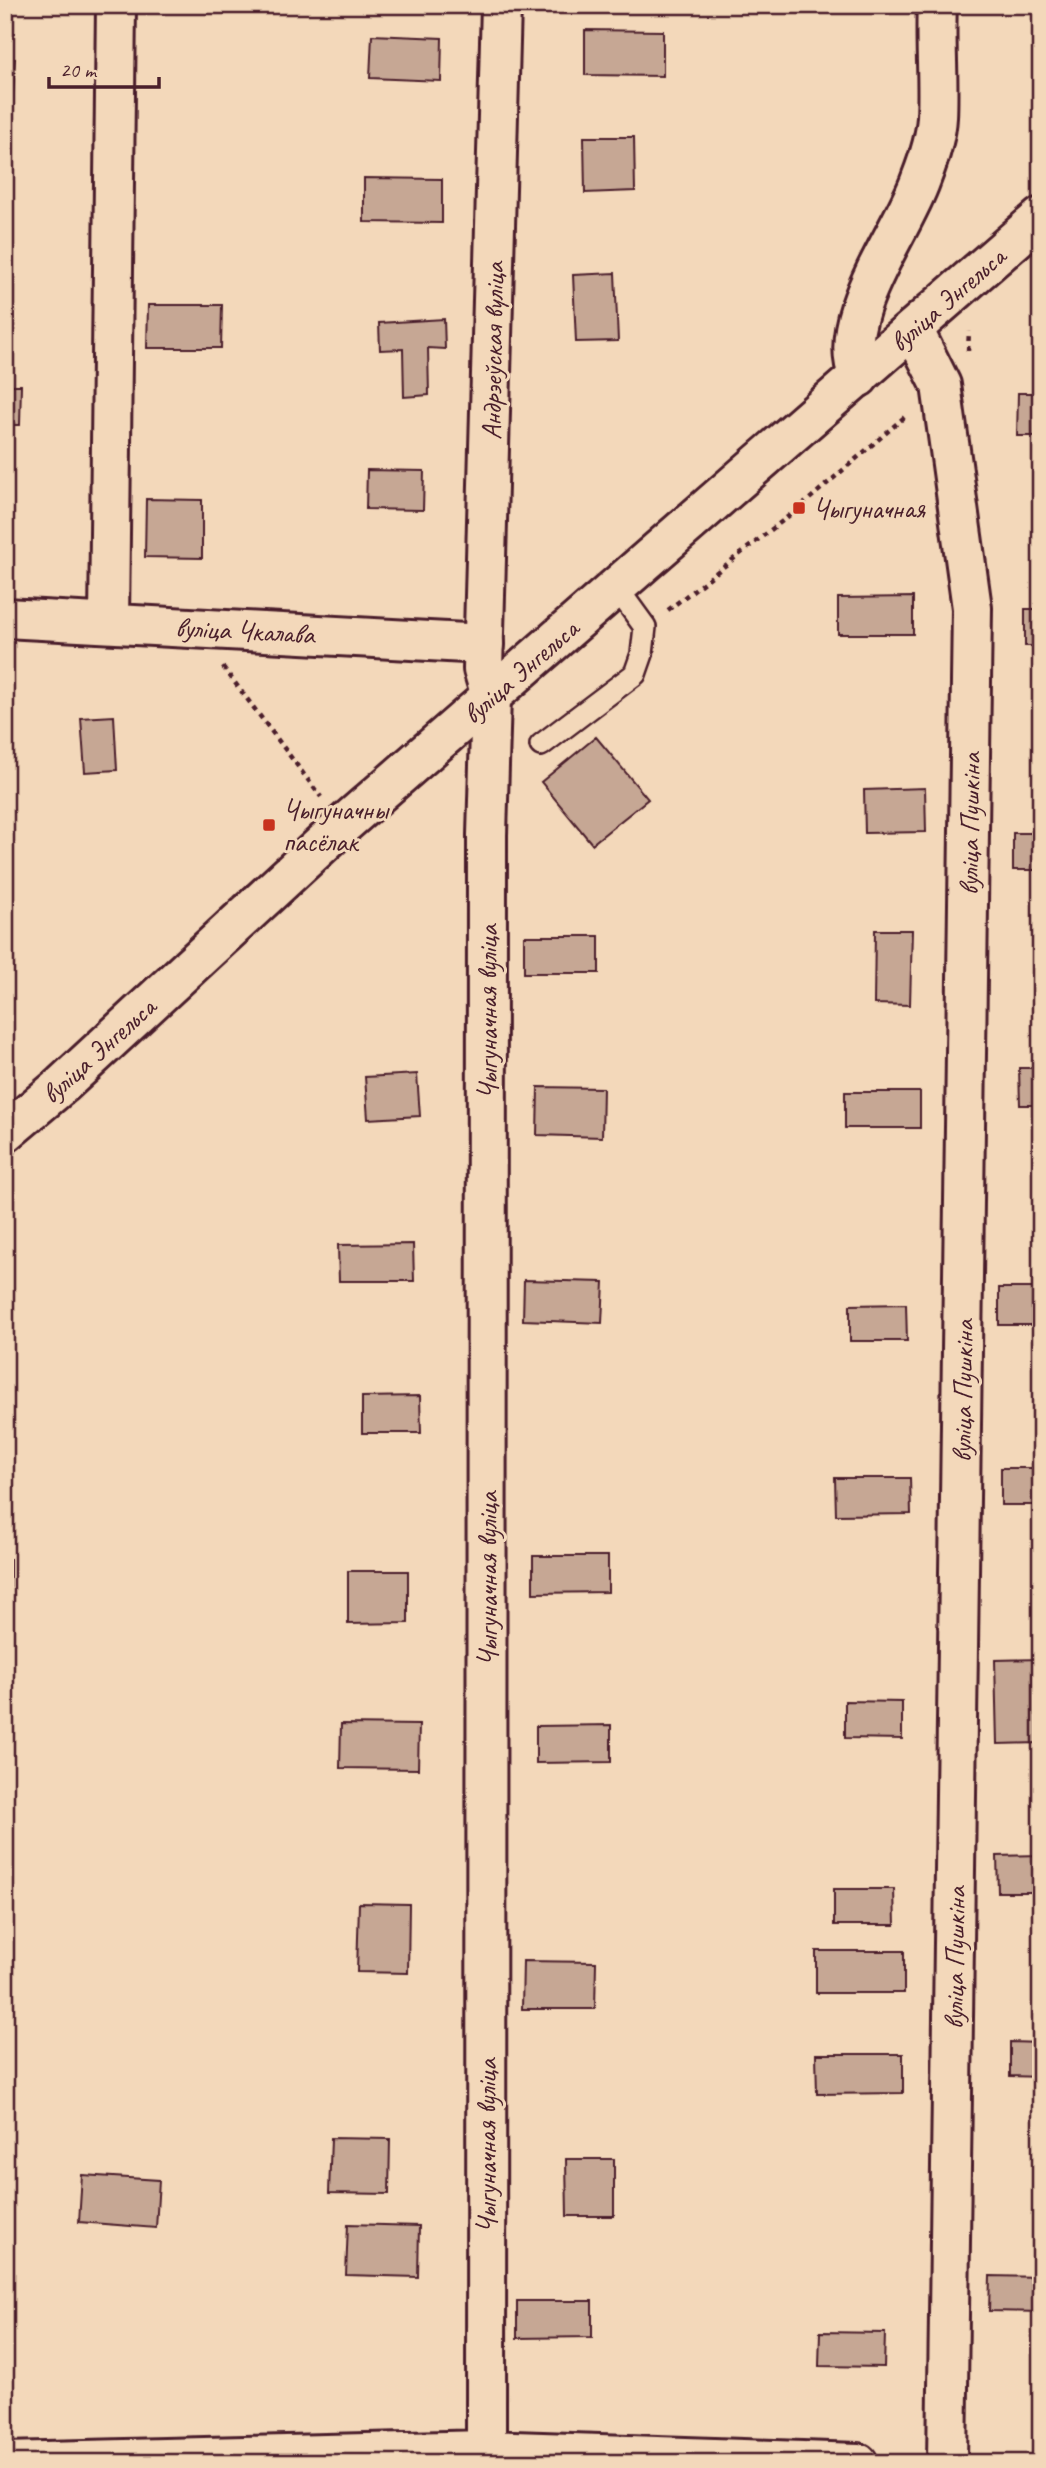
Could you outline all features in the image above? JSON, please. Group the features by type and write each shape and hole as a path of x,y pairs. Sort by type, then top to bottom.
{"street":[{"path":"109,622 116,5"},
{"name":"Андрэеўская вуліца","path":"491,696 483,669 501,5"},
{"path":"859,377 852,361 863,302 921,180 937,119 937,5"},
{"name":"вуліца Энгельса","path":"5,1133 62,1085 342,825 1041,217"},
{"name":"вуліца Пушкіна","path":"912,329 941,385 972,608 947,2463"},
{"name":"вуліца Чкалава","path":"5,618 484,644"},
{"name":"Чыгуначная вуліца","path":"486,2456 487,835 491,696"},
{"path":"5,2462 486,2456 858,2463"}],"lane":[{"path":"541,745 635,674 642,654 645,627 616,587"}],"path":[{"path":"941,385 967,375 969,326"}],"building":[{"path":"585,30 663,31 663,76 585,75"},
{"path":"372,35 442,38 441,81 370,78"},
{"path":"5,58 15,59 12,112 5,111"},
{"path":"584,137 634,137 635,191 585,193"},
{"path":"364,178 442,179 442,223 364,222"},
{"path":"5,245 13,246 10,299 5,299"},
{"path":"615,273 618,341 576,342 573,275"},
{"path":"148,305 222,305 221,348 147,348"},
{"path":"444,319 445,349 428,348 429,395 404,397 403,349 380,350 379,323"},
{"path":"5,385 21,385 20,425 5,425"},
{"path":"1018,393 1041,393 1041,436 1017,436"},
{"path":"367,470 424,471 423,510 366,509"},
{"path":"146,499 202,500 202,558 145,557"},
{"path":"913,597 913,634 838,634 838,598"},
{"path":"1025,609 1041,609 1041,646 1025,646"},
{"path":"114,716 117,770 85,772 81,718"},
{"path":"596,737 648,799 592,844 541,782"},
{"path":"925,788 926,832 865,833 864,790"},
{"path":"1013,833 1041,833 1041,870 1013,870"},
{"path":"875,930 912,930 910,1005 874,1004"},
{"path":"524,936 599,936 599,973 524,973"},
{"path":"1019,1068 1041,1068 1041,1105 1020,1105"},
{"path":"417,1074 420,1116 368,1119 365,1077"},
{"path":"538,1087 603,1088 602,1137 537,1135"},
{"path":"845,1092 920,1092 920,1128 845,1128"},
{"path":"413,1244 414,1281 339,1281 338,1245"},
{"path":"524,1280 604,1282 602,1323 523,1320"},
{"path":"999,1288 1041,1288 1041,1325 999,1325"},
{"path":"906,1304 907,1341 850,1341 850,1305"},
{"path":"420,1396 421,1433 362,1433 362,1397"},
{"path":"1001,1468 1041,1468 1041,1505 1001,1505"},
{"path":"835,1478 910,1478 911,1514 836,1515"},
{"path":"533,1556 608,1556 608,1592 533,1593"},
{"path":"5,1559 10,1559 10,1596 5,1596"},
{"path":"348,1571 408,1571 408,1623 348,1624"},
{"path":"1041,1659 1041,1743 997,1744 995,1660"},
{"path":"845,1701 902,1702 902,1739 845,1738"},
{"path":"341,1724 419,1725 418,1769 340,1768"},
{"path":"611,1725 611,1762 536,1763 536,1726"},
{"path":"1041,1855 1041,1892 998,1892 997,1856"},
{"path":"834,1889 894,1889 895,1925 834,1925"},
{"path":"359,1903 409,1904 408,1973 357,1972"},
{"path":"816,1951 904,1951 904,1993 816,1993"},
{"path":"523,1961 596,1962 595,2009 522,2009"},
{"path":"1010,2042 1041,2043 1041,2077 1010,2076"},
{"path":"816,2054 903,2054 903,2093 817,2094"},
{"path":"331,2138 390,2139 389,2194 329,2193"},
{"path":"566,2159 614,2159 614,2216 567,2216"},
{"path":"82,2175 159,2180 156,2228 79,2222"},
{"path":"348,2224 419,2226 418,2277 346,2275"},
{"path":"5,2274 9,2274 9,2310 5,2311"},
{"path":"990,2276 1041,2277 1041,2312 989,2311"},
{"path":"517,2301 592,2301 592,2337 517,2338"},
{"path":"820,2332 885,2333 884,2367 819,2366"}],"place":[{"name":"Чыгуначная","path":"799,508"},
{"name":"Чыгуначны пасёлак","path":"269,825"}]}
